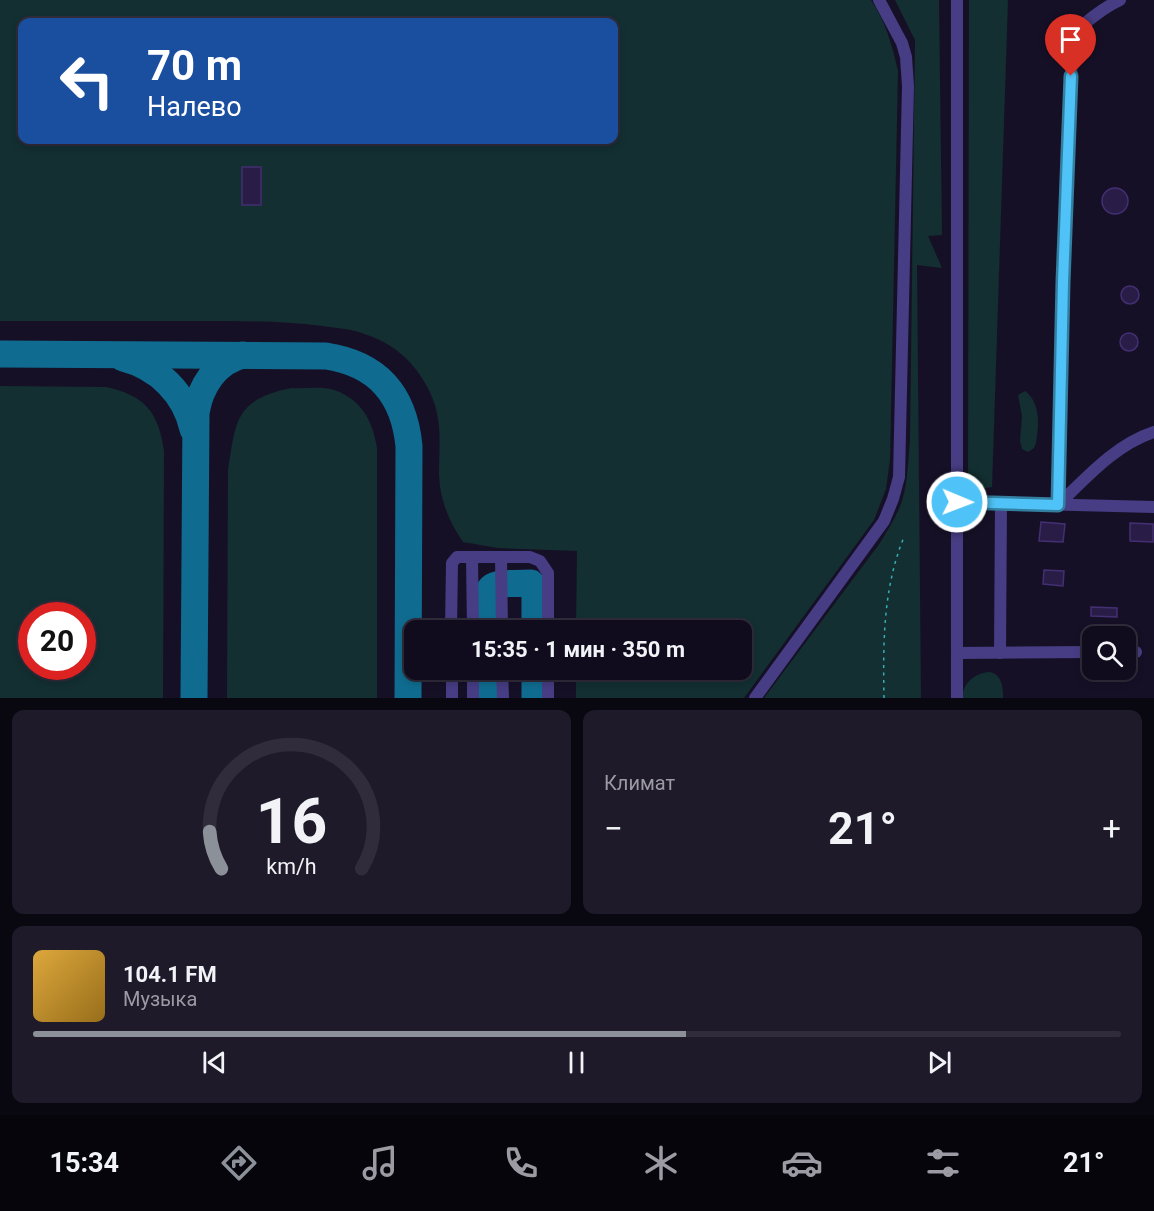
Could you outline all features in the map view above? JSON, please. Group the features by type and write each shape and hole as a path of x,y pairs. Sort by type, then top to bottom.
{"street":[{"path":"755,698 884,521 899,477 908,86 906,57 902,43 879,0"},
{"path":"957,0 957,698"},
{"path":"1058,505 1063,282 1074,36 1089,20 1120,0"},
{"path":"1058,505 1100,465 1136,438 1154,432"},
{"path":"957,502 1154,507"},
{"path":"1000,652 1001,503"},
{"path":"451,620 452,563 457,557 530,557 540,561 548,573 548,620"},
{"path":"472,557 472,620"},
{"path":"501,557 502,620"},
{"path":"957,653 1082,652"},
{"path":"452,680 452,698"},
{"path":"473,680 473,698"},
{"path":"502,680 503,698"},
{"path":"548,680 548,698"}],"path":[{"path":"884,698 883,658 889,583 904,537"}],"green space":[{"path":"0,0 871,0 885,25 898,71 890,460 886,489 874,520 744,698 576,698 576,680 752,680 752,620 576,620 577,551 498,548 463,542 453,527 441,493 440,439 435,406 425,383 400,353 376,338 351,330 278,322 0,321"},
{"path":"895,0 939,0 942,235 928,236 942,268 917,265 921,698 764,698 880,543 898,512 906,486 910,440 915,40"},
{"path":"969,0 1008,0 992,487 968,491"},
{"path":"0,386 106,387 119,390 140,400 153,416 162,437 164,451 163,698 0,698"},
{"path":"291,388 324,388 352,399 369,420 375,438 377,448 377,698 227,698 228,470 233,438 242,415 249,406 273,393"},
{"path":"1025,391 1034,402 1038,415 1036,443 1034,448 1028,452 1022,449 1020,441 1022,416 1018,395"},
{"path":"990,672 999,679 1003,698 962,698 970,680 979,674"}],"building":[{"path":"242,167 261,167 261,205 242,205"},
{"path":"1115,188 1124,192 1128,201 1124,210 1115,214 1106,210 1102,201 1106,192"},
{"path":"1130,286 1136,289 1139,295 1136,301 1130,304 1124,301 1121,295 1124,289"},
{"path":"1129,333 1135,336 1138,342 1135,348 1129,351 1123,348 1120,342 1123,336"},
{"path":"1041,522 1065,524 1063,542 1039,541"},
{"path":"1130,523 1153,524 1153,542 1130,541"},
{"path":"1044,570 1064,571 1063,586 1043,584"},
{"path":"1091,607 1117,608 1117,617 1091,616"}],"taxiway":[{"path":"0,354 326,356 360,366 374,375 394,397 406,428 409,446 408,698"},
{"path":"194,698 196,413 201,394 211,376 225,363 243,355"},
{"path":"123,358 148,368 168,383 184,404 193,429"},
{"path":"487,620 490,588 503,584 531,583 535,589 535,620"},
{"path":"487,680 487,698"},
{"path":"535,680 535,698"}],"route":[{"path":"957,502 1058,505 1071,76"}]}
